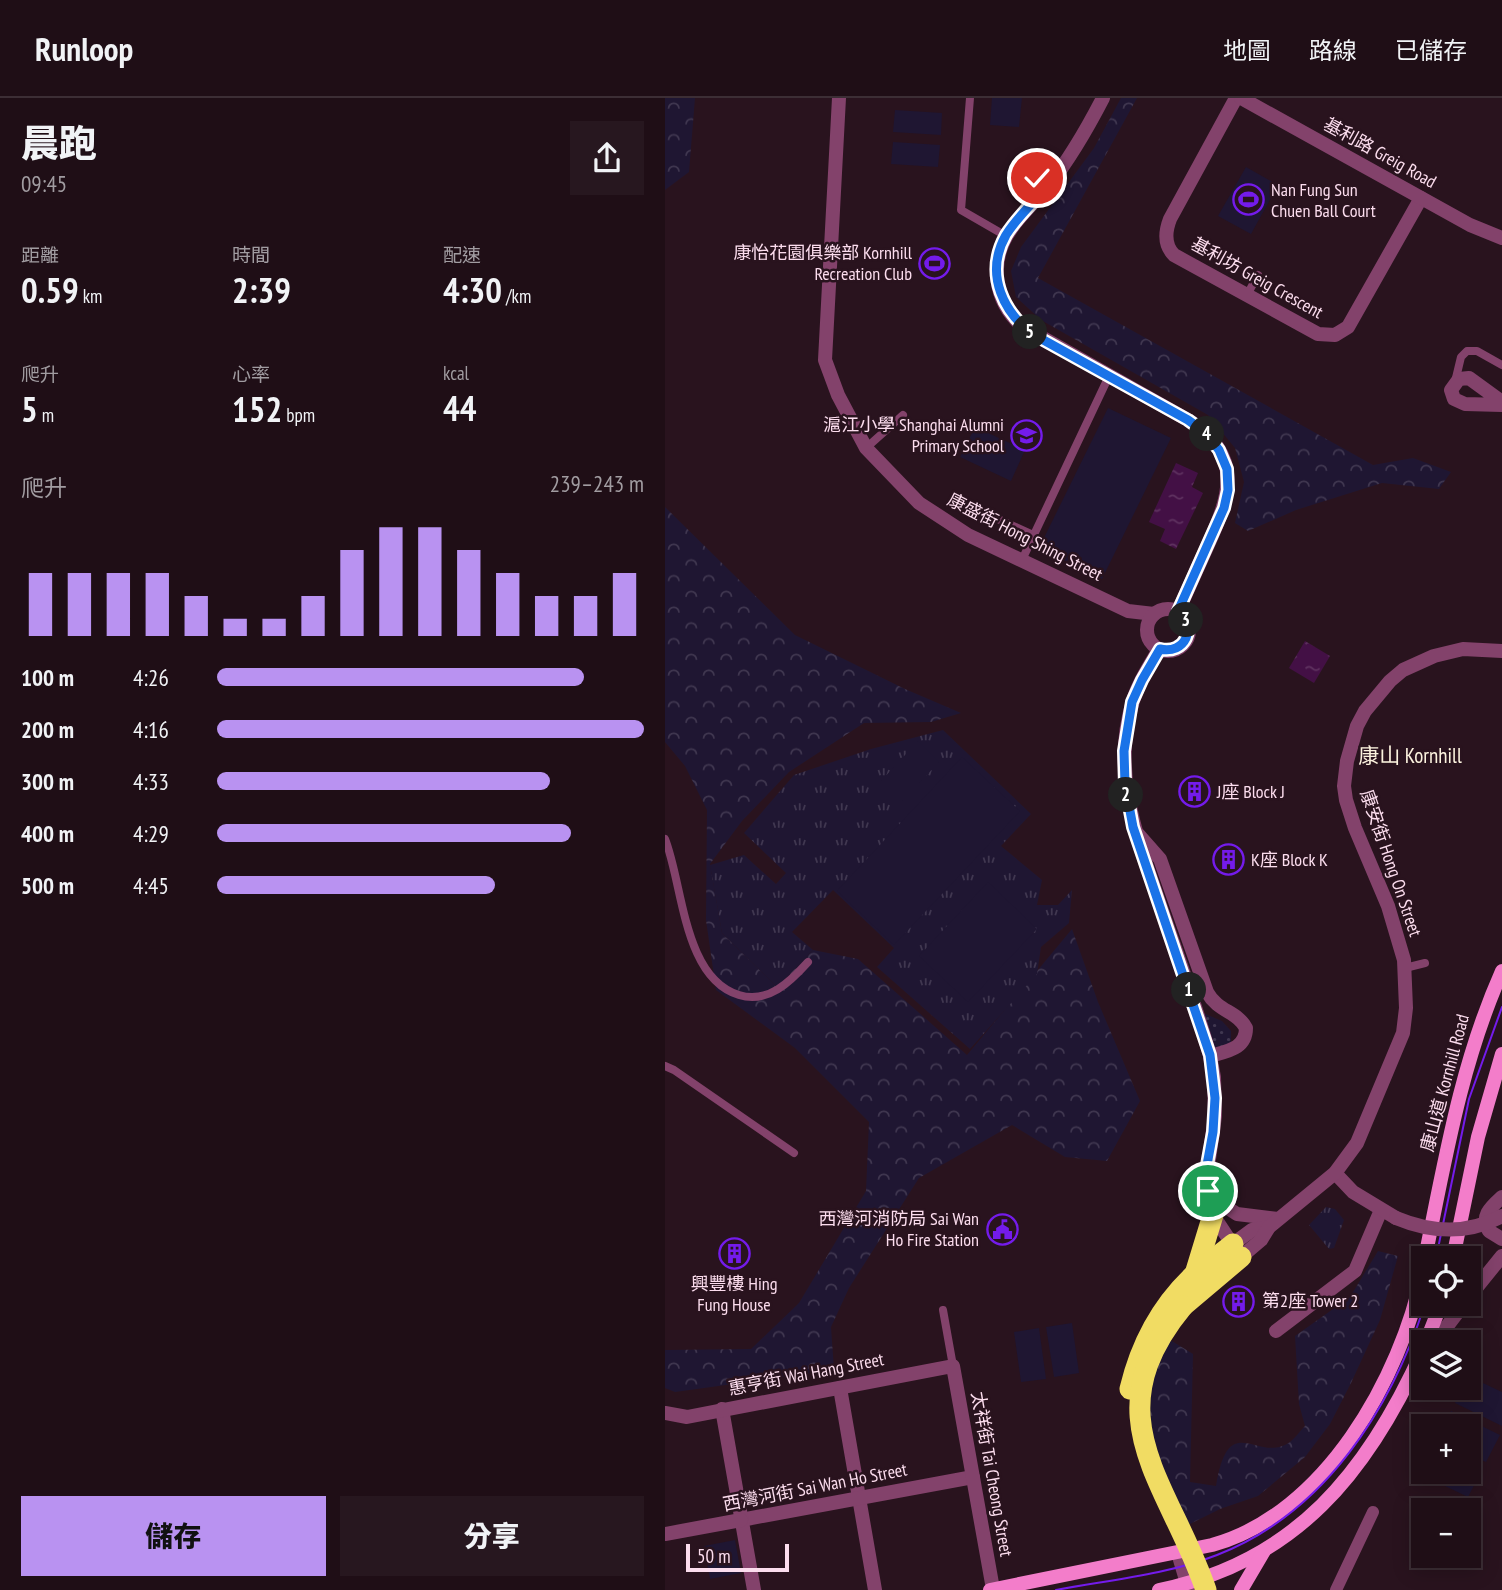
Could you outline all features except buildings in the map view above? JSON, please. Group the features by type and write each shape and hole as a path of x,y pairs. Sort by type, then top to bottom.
{"highway":[{"path":"1195,1274 1212,1206"},
{"path":"1201,1587 1145,1479 1134,1449 1129,1419 1130,1390 1136,1363 1159,1318 1173,1298 1195,1274 1237,1250"},
{"path":"1201,1587 1190,1549 1154,1477 1144,1447 1140,1419 1142,1390 1147,1364 1162,1334 1183,1306 1237,1250"}],"main road":[{"name":"康山道 Kornhill Road","path":"1427,1246 1458,1095 1486,1007 1502,971"},
{"path":"1455,1246 1478,1137 1502,1054"},
{"path":"992,1590 1198,1549 1232,1539 1268,1519 1301,1494 1354,1433 1386,1378 1411,1312"},
{"path":"1159,1590 1201,1587 1265,1550 1320,1506 1362,1460 1379,1436 1411,1377"},
{"path":"1241,1590 1265,1550"}],"street":[{"name":"康盛街 Hong Shing Street","path":"839,98 825,360 838,395 866,448 919,503 968,534 1128,611"},
{"path":"1103,98 1075,149 1006,236 996,275 1001,295 1011,314 1029,331 1198,426 1213,441 1224,460 1228,479 1224,508 1178,611"},
{"name":"基利路 Greig Road","path":"1239,98 1482,231 1502,238"},
{"name":"基利坊 Greig Crescent","path":"1239,98 1170,219 1166,239 1174,255 1318,334 1329,336 1342,332 1352,321 1421,198"},
{"path":"1469,378 1502,404 1459,403 1452,393 1455,382 1469,378"},
{"path":"1128,611 1154,614 1165,609 1178,611 1189,628 1185,642 1173,650 1160,649 1149,639 1147,632 1147,625 1154,614"},
{"path":"1128,611 1147,632"},
{"path":"1160,649 1137,690 1126,734 1125,784 1133,827 1210,1055 1215,1098 1206,1181 1212,1206 1237,1250"},
{"name":"康安街 Hong On Street","path":"1237,1250 1261,1240 1273,1223 1335,1173 1357,1143 1403,1033 1406,1008 1405,968 1388,906 1346,800 1344,786 1352,738 1364,711 1403,670 1434,656 1463,649 1502,651"},
{"path":"1133,827 1160,859 1210,998 1218,1007 1239,1018 1246,1028 1244,1041 1238,1047 1210,1055"},
{"path":"1335,1173 1353,1192 1381,1210 1413,1225 1449,1231 1480,1226 1502,1216"},
{"path":"1502,1196 1488,1210 1485,1219 1489,1231 1502,1240"},
{"path":"1212,1206 1273,1223"},
{"path":"1276,1331 1355,1271 1381,1210"},
{"path":"1481,1282 1502,1256"},
{"path":"1444,1330 1455,1316"},
{"name":"惠亨街 Wai Hang Street","path":"665,1420 953,1366"},
{"name":"太祥街 Tai Cheong Street","path":"953,1366 992,1590"},
{"path":"840,1388 876,1590"},
{"path":"722,1409 754,1590"},
{"path":"665,1413 687,1417"},
{"name":"西灣河街 Sai Wan Ho Street","path":"665,1534 973,1477"},
{"path":"1336,1590 1373,1512"},
{"path":"1198,1549 1201,1587"},
{"path":"1178,1553 1201,1587"}],"lane":[{"path":"970,98 961,210 1006,236"},
{"path":"1021,166 1048,186"},
{"path":"1247,295 1258,275"},
{"path":"1455,382 1461,357 1467,351 1477,351 1502,365"},
{"path":"1022,560 1109,376"},
{"path":"866,448 903,415"},
{"path":"987,514 1033,535"},
{"path":"665,839 690,934 708,972 717,983 744,996 767,995 787,984 808,962"},
{"path":"1405,968 1425,963"},
{"path":"665,1066 794,1153"},
{"path":"943,1310 953,1366"}],"green space":[{"path":"665,98 695,98 689,172 665,190"},
{"path":"992,98 1022,98 1019,127 990,125"},
{"path":"1121,98 1137,98 1038,278 1373,465 1413,458 1451,472 1439,489 1382,483 1296,510 1248,531 1235,523 1244,482 1235,448 1208,415 1041,320 1016,297 1011,271 1021,247 1094,148"},
{"path":"895,110 942,113 941,135 893,132"},
{"path":"893,142 940,145 938,167 891,164"},
{"name":"Nan Fung Sun Chuen Ball Court","path":"1246,167 1278,185 1251,234 1218,216"},
{"path":"1108,408 1171,438 1102,579 1039,548"},
{"path":"975,427 1025,450 1011,481 960,457"},
{"path":"665,507 795,635 961,713 931,722 864,723 789,772 742,821 710,864 722,933 777,987 813,950 858,959 967,1055 1072,929 1098,1002 1140,1101 1107,1161 1065,1157 1012,1125 919,1178 849,1288 831,1327 834,1370 675,1392 665,1388 665,1350 751,1349 799,1303 866,1191 869,1122 795,1048 716,990 706,920 707,810 685,766 665,742"},
{"path":"943,730 1031,814 1001,846 1042,880 1037,905 1058,905 1072,890 1069,923 1041,947 1037,974 970,1049 877,967 894,948 833,890 792,932 813,950 777,987 722,933 710,865 744,855 776,884 786,873 744,833 794,775 871,749"},
{"path":"918,741 939,762 902,801 881,781"},
{"path":"962,757 1020,811 894,945 837,891"},
{"path":"988,882 1037,929 968,1002 919,956"},
{"path":"1203,1013 1222,1021 1231,1031 1231,1043 1215,1055"},
{"path":"1326,1207 1335,1209 1344,1220 1334,1248 1329,1249 1309,1225"},
{"path":"1378,1251 1398,1256 1380,1320 1330,1424 1305,1457 1258,1496 1220,1509 1188,1525 1159,1459 1148,1423 1146,1406 1148,1384 1167,1338 1193,1354 1190,1482 1216,1486 1228,1449 1236,1443 1278,1447 1290,1442 1305,1426 1299,1404 1295,1336 1350,1297"},
{"path":"1072,1323 1079,1373 1054,1377 1046,1327"},
{"path":"1039,1328 1046,1379 1021,1382 1014,1332"},
{"path":"1481,1382 1502,1392 1502,1426 1481,1414 1455,1403 1456,1400 1481,1400"},
{"path":"1481,1426 1500,1435 1486,1462 1481,1460"},
{"path":"1441,1484 1475,1484 1468,1497"},
{"path":"735,1540 741,1573 710,1579 704,1546"}],"water":[{"path":"1176,463 1198,473 1192,487 1203,493 1176,549 1160,541 1165,529 1149,522"},
{"path":"1305,641 1330,656 1314,683 1289,668"}],"tram line":[{"path":"1438,1246 1469,1099 1502,1007"},
{"path":"1056,1590 1198,1562 1256,1536 1290,1513 1321,1485 1349,1453 1373,1418 1393,1382 1421,1316"}],"place":[{"name":"Nan Fung Sun Chuen Ball Court","path":"1248,200"},
{"name":"康怡花園俱樂部 Kornhill Recreation Club","path":"935,263"},
{"name":"滬江小學 Shanghai Alumni Primary School","path":"1027,435"},
{"name":"J座 Block J","path":"1194,792"},
{"name":"K座 Block K","path":"1228,860"},
{"name":"西灣河消防局 Sai Wan Ho Fire Station","path":"1002,1229"},
{"name":"興豐樓 Hing Fung House","path":"734,1253"},
{"name":"第2座 Tower 2","path":"1239,1301"}],"district":[{"name":"康山 Kornhill","path":"1410,756"}],"route":[{"path":"1037,178 1048,186 1013,226 999,255 996,275 1005,305 1022,326 1038,337 1198,426 1213,441 1227,469 1228,490 1224,508 1178,611 1187,622 1188,636 1180,647 1173,650 1160,649 1137,690 1126,734 1123,770 1133,827 1210,1055 1214,1077 1215,1116 1207,1165 1208,1191"}]}
